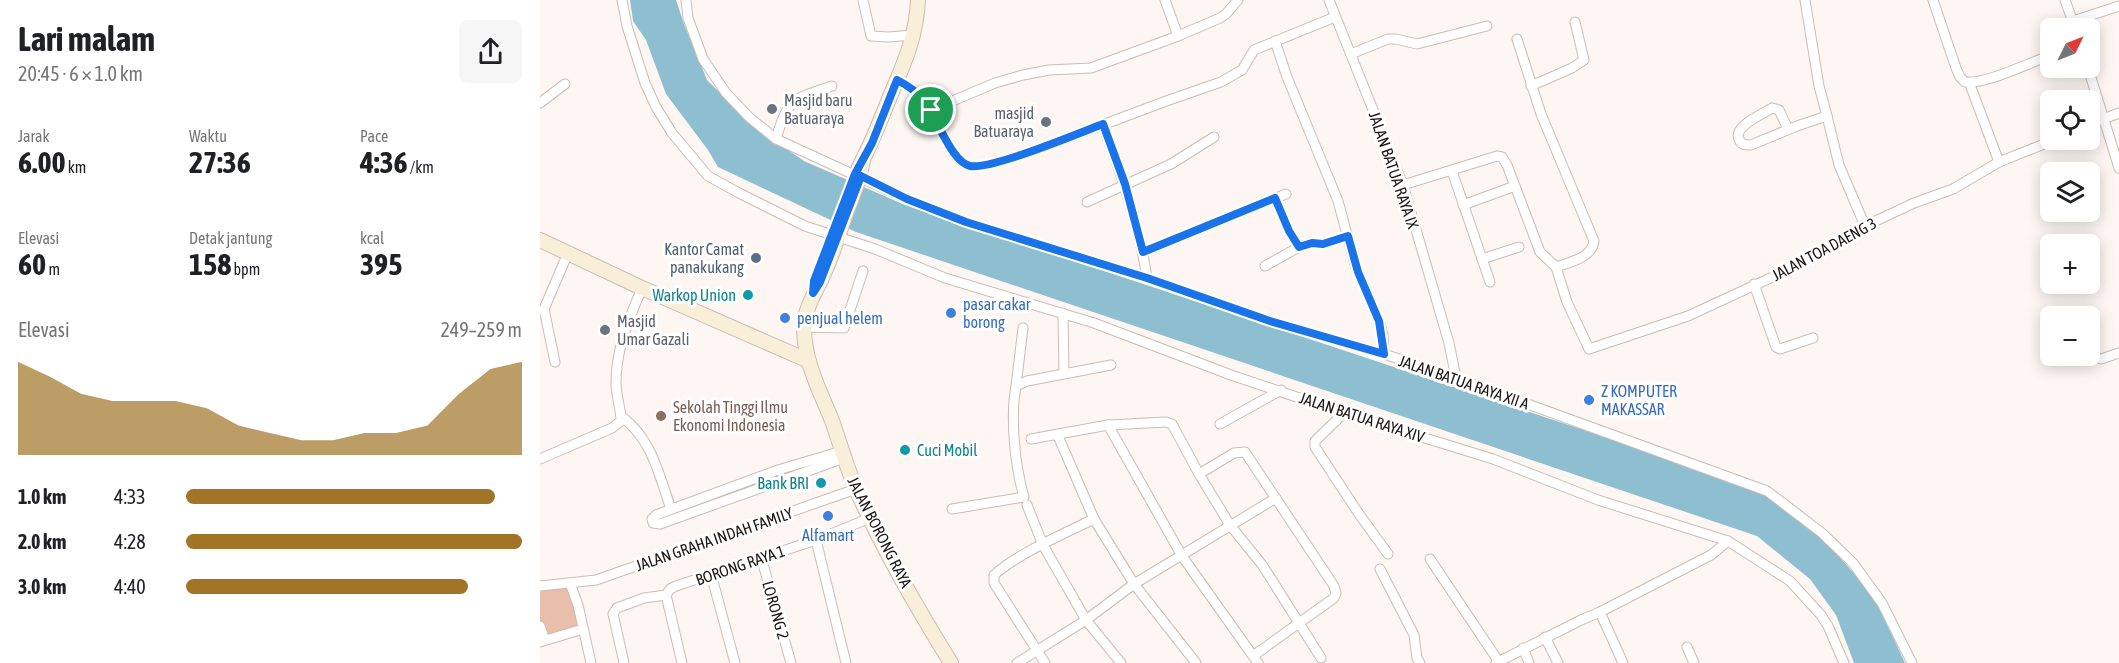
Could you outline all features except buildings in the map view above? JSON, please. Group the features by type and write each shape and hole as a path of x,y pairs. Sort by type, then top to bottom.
{"main road":[{"path":"804,327 813,293 820,282 863,160 910,50 918,0"},
{"path":"540,240 642,288 809,361"},
{"name":"JALAN BORONG RAYA","path":"804,327 809,361 856,489 951,663"}],"street":[{"name":"JALAN BATUA RAYA XIV","path":"622,0 627,26 649,94 672,133 708,176 806,226 875,249 945,278 1094,323 1232,375 1493,459 1598,500 1728,541 1790,581 1821,615 1844,663"},
{"name":"JALAN BATUA RAYA XII A","path":"686,0 688,18 703,58 726,93 749,117 776,139 907,199 966,222 1147,278 1270,321 1384,354 1456,378 1760,487 1822,533 1853,563 1882,603 1912,663"},
{"path":"863,0 871,36 914,35"},
{"path":"1165,0 1178,36"},
{"path":"931,110 995,83 1038,72 1091,68 1178,36 1226,14 1238,0"},
{"name":"JALAN BATUA RAYA IX","path":"1329,0 1403,185 1449,343 1456,378"},
{"path":"1805,0 1819,86 1839,165 1864,226"},
{"path":"1933,0 1960,77 1965,82 1991,77 2040,60"},
{"path":"2065,0 2071,18"},
{"path":"2091,18 2119,6"},
{"path":"897,80 917,92 931,110 960,159 968,166 977,166 1001,161 1231,77 1242,70 1254,50 1335,17"},
{"path":"1531,86 1572,68 1584,60 1575,22"},
{"path":"1351,54 1388,39 1418,44 1487,26"},
{"path":"1403,185 1497,156 1502,158 1507,165 1540,252 1556,267 1589,253 1593,248 1594,242 1531,86 1516,39"},
{"path":"1275,41 1287,77 1338,201 1358,272 1379,321 1384,354"},
{"path":"2091,78 2119,168"},
{"path":"1969,82 1998,162"},
{"path":"540,103 565,84"},
{"path":"776,139 783,117 792,101 832,86"},
{"path":"1788,129 1779,110 1772,108 1738,131 1738,136 1740,143 1751,145 1827,116"},
{"path":"2100,119 2119,113"},
{"path":"1103,124 1125,184 1143,252 1147,278"},
{"path":"1087,202 1171,164 1214,137"},
{"name":"JALAN TOA DAENG 3","path":"1556,267 1567,302 1589,349 1688,316 1779,274 1864,226 1914,203 1953,189 1998,162 2040,146"},
{"path":"1452,171 1490,282"},
{"path":"1463,205 1515,186"},
{"path":"1143,252 1287,194"},
{"path":"1275,198 1289,231 1299,247"},
{"path":"1265,266 1299,247 1312,243 1323,244 1348,236"},
{"path":"1482,259 1519,247"},
{"path":"555,362 542,309 567,253"},
{"path":"804,327 844,328 863,271"},
{"path":"1755,284 1776,347 1780,349 1813,338"},
{"path":"540,459 612,428 620,422 622,417 616,385 618,356 626,325 642,288"},
{"path":"1063,313 1064,374"},
{"path":"952,509 1024,497 1012,406 1023,328"},
{"path":"2101,359 2119,353"},
{"path":"1016,386 1027,381 1111,365"},
{"path":"1220,424 1281,390"},
{"path":"1344,412 1315,441 1315,447 1388,554"},
{"path":"622,417 638,431 647,443 671,509"},
{"path":"1031,440 1108,425 1169,422 1230,525 1263,566 1321,658"},
{"path":"1108,425 1182,556 1256,659 1299,623 1335,598 1334,586 1245,452 1233,453 1199,474"},
{"path":"1058,436 1094,519 1134,584 1196,663"},
{"path":"843,455 660,524 653,523 652,519 656,515 778,470 843,455"},
{"name":"JALAN GRAHA INDAH FAMILY","path":"540,585 596,580 856,489"},
{"path":"1017,663 1086,620 1134,584 1276,498"},
{"path":"1027,505 1043,545 1086,620 1121,663"},
{"name":"BORONG RAYA 1","path":"624,663 614,611 617,608 644,598 666,595 670,589 816,540 870,518"},
{"path":"1045,663 993,580 994,575 1000,569 1094,519"},
{"path":"816,540 846,663"},
{"path":"1430,559 1497,662 1711,555 1728,541"},
{"name":"LORONG 2","path":"761,557 791,663"},
{"path":"1380,569 1414,634 1417,658 1420,663"},
{"path":"711,574 735,663"},
{"path":"570,583 578,605 591,663"},
{"path":"666,595 682,663"},
{"path":"1600,612 1623,663"},
{"path":"540,626 542,641 583,629"},
{"path":"1545,637 1558,663"},
{"path":"1687,647 1694,663"},
{"path":"1523,648 1529,663"}],"shaded area":[{"path":"570,583 583,629 545,640 540,626 540,586"}],"water":[{"path":"630,0 676,0 707,80 751,124 804,161 905,205 1759,488 1826,541 1874,597 1905,663 1854,663 1836,615 1810,579 1757,536 856,232 718,167 666,94 646,40 633,21"}],"place":[{"name":"Masjid baru Batuaraya","path":"772,109"},
{"name":"masjid Batuaraya","path":"1046,122"},
{"name":"Kantor Camat panakukang","path":"756,258"},
{"name":"Warkop Union","path":"748,295"},
{"name":"pasar cakar borong","path":"951,313"},
{"name":"penjual helem","path":"785,318"},
{"name":"Masjid Umar Gazali","path":"605,330"},
{"name":"Z KOMPUTER MAKASSAR","path":"1589,400"},
{"name":"Sekolah Tinggi Ilmu Ekonomi Indonesia","path":"661,416"},
{"name":"Cuci Mobil","path":"905,450"},
{"name":"Bank BRI","path":"821,483"},
{"name":"Alfamart","path":"828,516"}],"route":[{"path":"897,80 917,92 931,110 952,149 968,166 1001,161 1103,124 1125,184 1143,252 1275,198 1289,231 1299,247 1312,243 1323,244 1348,236 1355,264 1379,321 1383,335 1384,354 1270,321 1147,278 966,222 907,199 861,176 820,282 813,293 814,281 855,174 872,143 897,80"}]}
